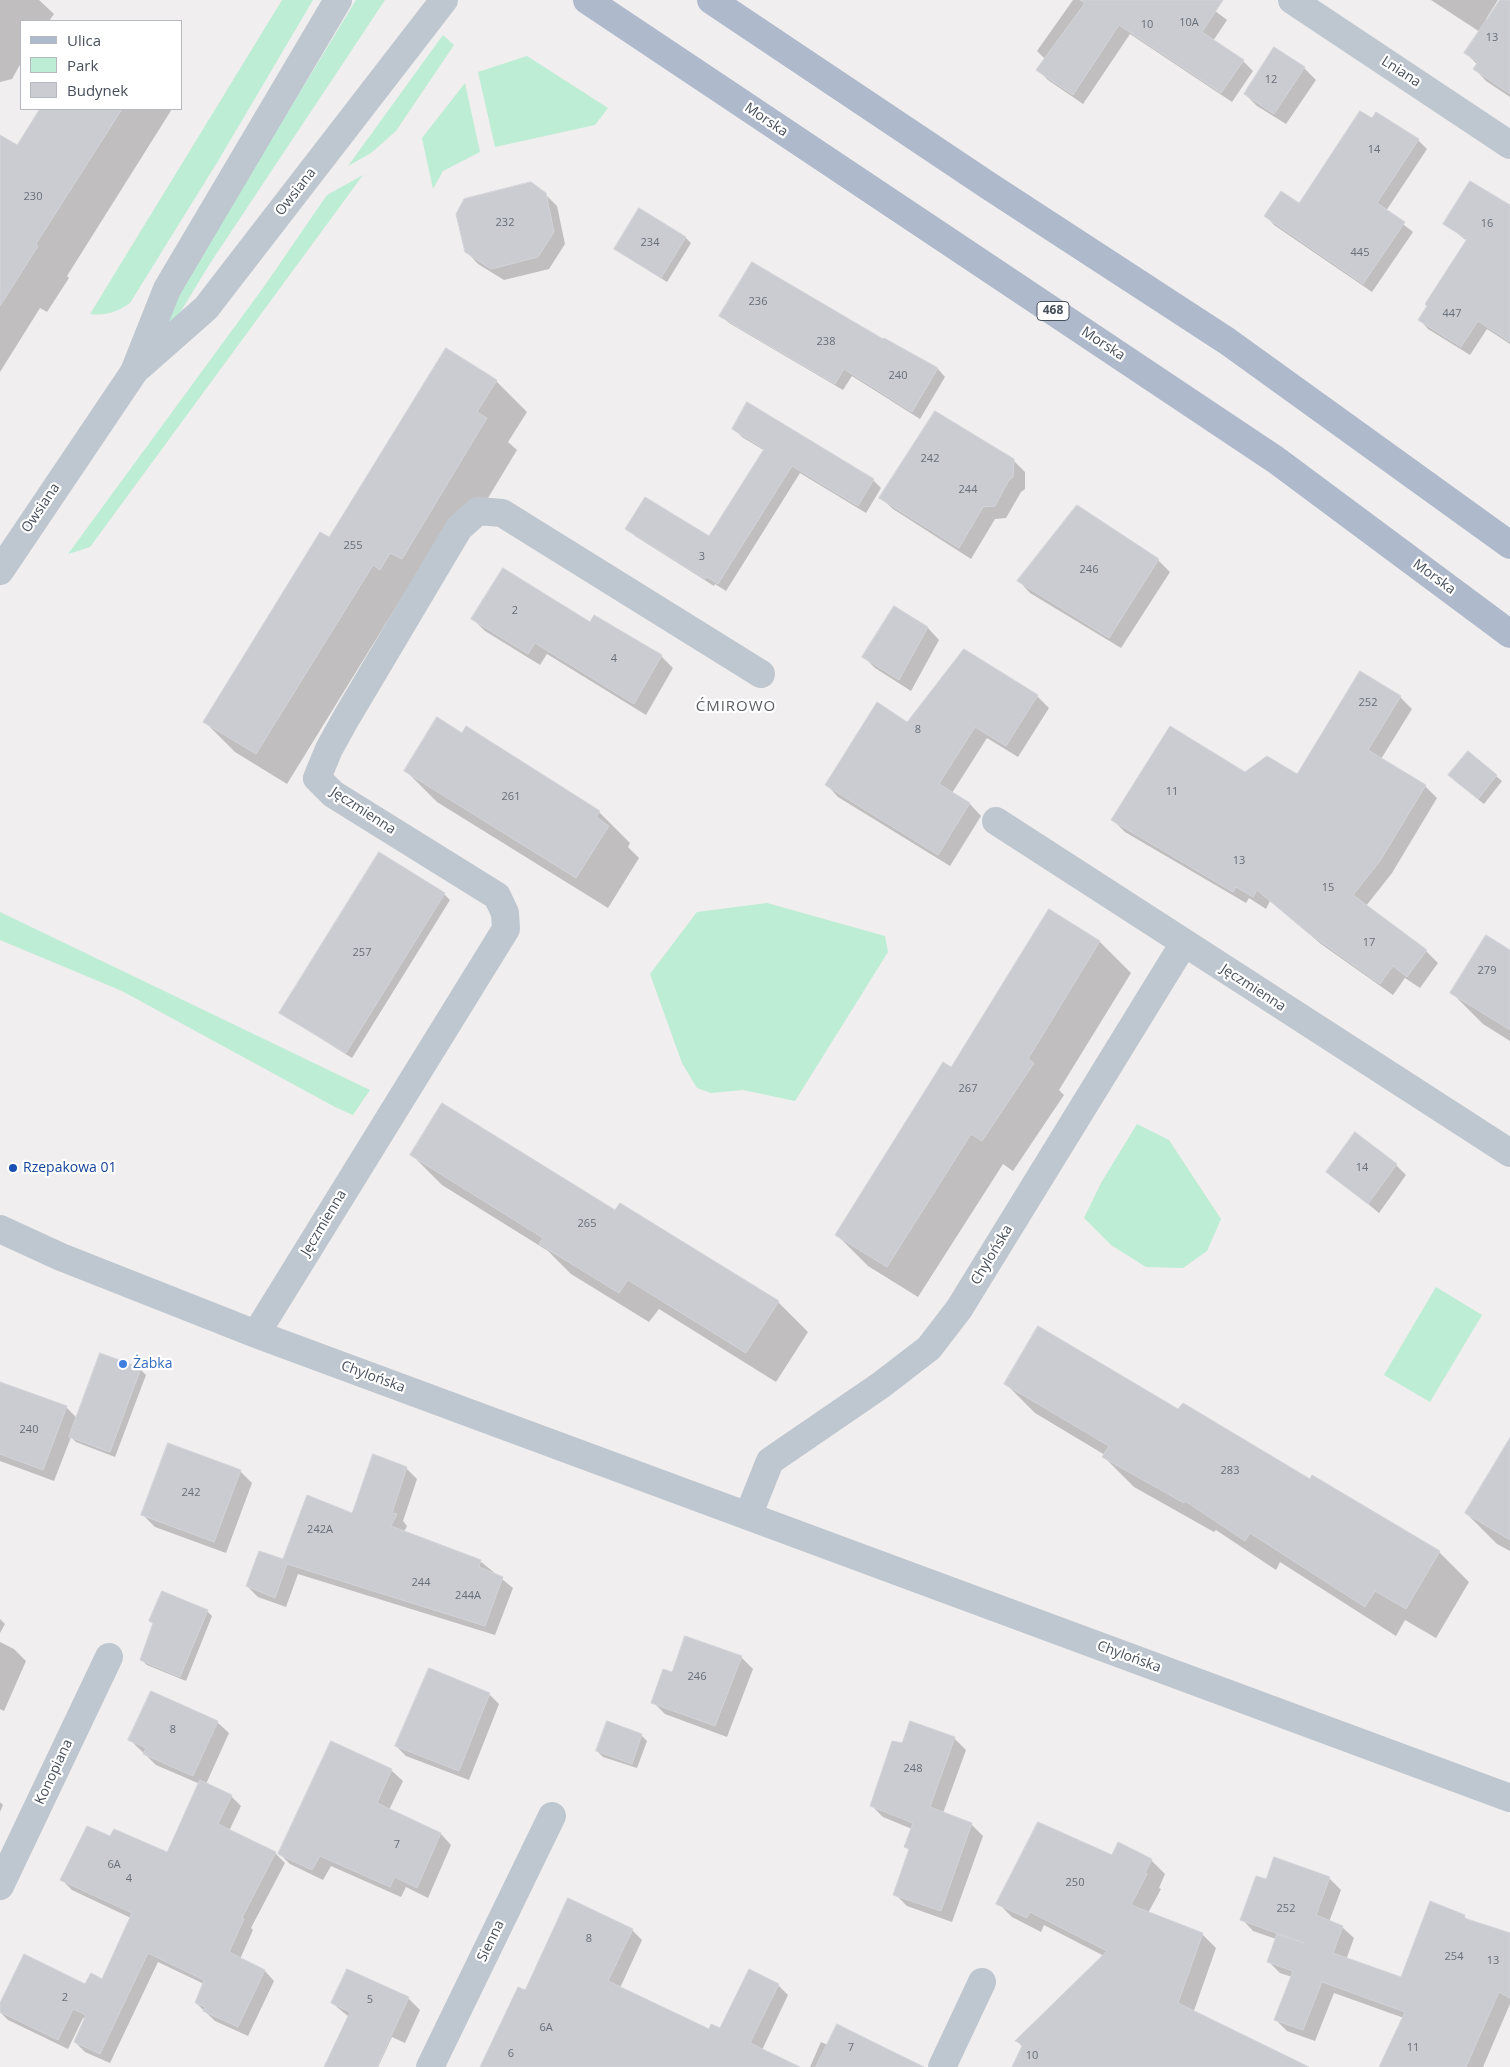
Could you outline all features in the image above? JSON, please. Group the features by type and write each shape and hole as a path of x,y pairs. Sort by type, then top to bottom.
{"main road":[{"name":"Morska","path":"587,0 1276,460 1510,634"},
{"path":"710,0 988,186 1226,340 1510,545"}],"street":[{"name":"Owsiana","path":"0,571 134,372 167,289 338,0"},
{"name":"Owsiana","path":"134,372 206,308 444,0"},
{"name":"Lniana","path":"1292,0 1510,144"},
{"name":"Jęczmienna","path":"256,1334 506,929 505,913 497,896 333,794 317,778 329,749 345,720 459,528 478,511 502,513 761,674"},
{"name":"Jęczmienna","path":"996,821 1510,1154"},
{"name":"Chylońska","path":"748,1516 770,1461 881,1385 929,1348 959,1309 1184,943"},
{"name":"Chylońska","path":"0,1229 70,1260 256,1334 1510,1798"},
{"name":"Konopiana","path":"0,1886 109,1658"},
{"name":"Sienna","path":"430,2067 552,1816"},
{"path":"942,2067 982,1982"}],"green space":[{"path":"282,0 313,0 218,161 130,303 111,313 90,314"},
{"path":"356,0 385,0 209,265 166,336 153,334"},
{"path":"443,35 454,45 396,131 371,153 348,166"},
{"path":"527,56 608,108 595,125 495,147 478,72"},
{"path":"465,83 480,152 443,171 433,189 422,138"},
{"path":"363,175 90,547 68,554 263,288 327,195"},
{"path":"767,903 885,936 888,952 795,1101 743,1090 711,1093 697,1088 682,1063 650,974 697,912"},
{"path":"0,912 370,1090 353,1115 335,1107 122,991 0,940"},
{"path":"1137,1124 1169,1140 1221,1219 1207,1251 1183,1268 1146,1267 1111,1245 1084,1218 1101,1183"},
{"path":"1436,1287 1482,1315 1430,1402 1384,1375"}],"building":[{"path":"1080,0 1223,0 1202,32 1244,60 1221,93 1119,25 1073,95 1036,70 1085,3"},
{"path":"1500,0 1510,0 1510,94 1473,69 1478,62 1464,53"},
{"path":"1274,47 1305,67 1274,114 1244,94"},
{"path":"39,110 121,110 36,244 38,246 0,306 0,135 17,145"},
{"path":"1360,111 1372,118 1376,112 1419,139 1377,203 1405,222 1363,284 1264,216 1281,191 1299,203"},
{"path":"1470,181 1510,205 1510,342 1478,321 1461,347 1418,320 1427,306 1425,304 1467,239 1443,224"},
{"path":"531,182 546,193 554,232 538,257 491,269 465,252 456,214 464,199"},
{"path":"639,208 686,237 661,278 614,249"},
{"path":"752,262 883,339 938,368 912,412 844,369 835,384 719,316"},
{"path":"446,348 497,380 477,412 487,418 402,559 390,553 380,570 373,565 256,754 203,722 320,532 329,537"},
{"path":"747,402 874,479 858,506 792,466 718,584 707,577 705,579 625,529 645,497 709,536 764,449 732,429"},
{"path":"935,411 1014,459 1013,477 1009,480 995,506 983,507 959,548 879,498"},
{"path":"1077,505 1159,559 1109,638 1017,581"},
{"path":"503,568 590,622 594,615 662,655 634,704 535,643 528,654 471,619"},
{"path":"894,606 928,627 899,680 862,657"},
{"path":"964,649 1038,695 1006,746 975,727 939,784 970,803 938,855 825,785 877,702 907,722"},
{"path":"1360,671 1401,696 1368,750 1426,785 1380,861 1353,895 1427,950 1407,977 1393,966 1380,984 1307,932 1257,890 1253,897 1236,887 1233,892 1111,820 1170,726 1245,772 1267,756 1297,774"},
{"path":"437,717 462,733 466,726 600,811 596,817 609,826 576,878 404,771"},
{"path":"1468,751 1497,775 1478,799 1448,775"},
{"path":"379,852 445,893 346,1053 279,1013"},
{"path":"1049,909 1100,941 1028,1059 1034,1063 982,1141 971,1134 887,1267 835,1235 943,1062 951,1067"},
{"path":"1486,935 1510,950 1510,1030 1450,993"},
{"path":"442,1103 615,1210 620,1203 779,1301 746,1353 628,1280 619,1293 539,1244 543,1238 410,1155"},
{"path":"1355,1132 1397,1164 1368,1204 1326,1172"},
{"path":"1038,1326 1178,1409 1183,1403 1310,1479 1312,1475 1440,1551 1406,1609 1375,1591 1365,1607 1250,1533 1245,1541 1185,1501 1184,1503 1102,1457 1109,1446 1004,1384"},
{"path":"100,1353 141,1368 110,1452 69,1437"},
{"path":"0,1382 67,1406 43,1470 0,1454"},
{"path":"1510,1438 1510,1540 1465,1513"},
{"path":"168,1443 241,1470 214,1542 141,1515"},
{"path":"373,1454 407,1467 392,1513 397,1514 391,1526 481,1560 479,1567 503,1577 485,1626 287,1564 275,1598 246,1586 259,1551 283,1559 307,1495 352,1513"},
{"path":"162,1591 208,1610 180,1677 140,1660 153,1623 149,1621"},
{"path":"685,1636 742,1656 715,1726 651,1703 663,1669 672,1672"},
{"path":"429,1668 490,1693 459,1771 395,1746"},
{"path":"151,1691 218,1721 193,1776 143,1754 146,1748 128,1740"},
{"path":"607,1721 642,1734 632,1764 596,1751"},
{"path":"910,1721 955,1737 930,1807 972,1823 941,1911 893,1895 909,1849 904,1847 913,1823 870,1806 892,1741 902,1743"},
{"path":"331,1741 392,1769 377,1803 441,1833 417,1888 395,1877 390,1887 320,1856 312,1870 278,1854"},
{"path":"200,1780 232,1795 218,1824 276,1852 242,1918 244,1919 229,1952 265,1970 238,2027 203,2011 205,2007 195,2003 204,1980 148,1953 100,2054 74,2042 86,2015 73,2009 58,2040 0,2012 0,2003 24,1954 85,1984 91,1973 102,1979 132,1913 60,1880 87,1826 110,1836 114,1829 167,1852"},
{"path":"1038,1822 1112,1855 1118,1842 1152,1859 1145,1873 1147,1874 1131,1905 1203,1933 1178,2003 1309,2067 1012,2067 1023,2044 1015,2041 1107,1951 1030,1912 1027,1918 996,1904"},
{"path":"1274,1857 1330,1877 1316,1915 1343,1926 1333,1953 1401,1977 1430,1901 1465,1915 1464,1918 1510,1933 1510,1998 1499,1992 1466,2067 1379,2067 1405,2012 1322,1982 1303,2030 1274,2020 1293,1971 1267,1962 1277,1934 1304,1943 1240,1920 1256,1876 1266,1879"},
{"path":"568,1898 633,1929 608,1981 709,2029 711,2024 720,2028 749,1969 779,1984 750,2043 800,2067 480,2067 518,1987 525,1990"},
{"path":"347,1969 409,1997 377,2067 324,2067 350,2012 331,2003"},
{"path":"837,2024 871,2041 924,2067 816,2067"}],"place":[{"name":"Rzepakowa 01","path":"13,1168"},
{"name":"Żabka","path":"123,1364"}],"district":[{"name":"ĆMIROWO","path":"736,707"}]}
